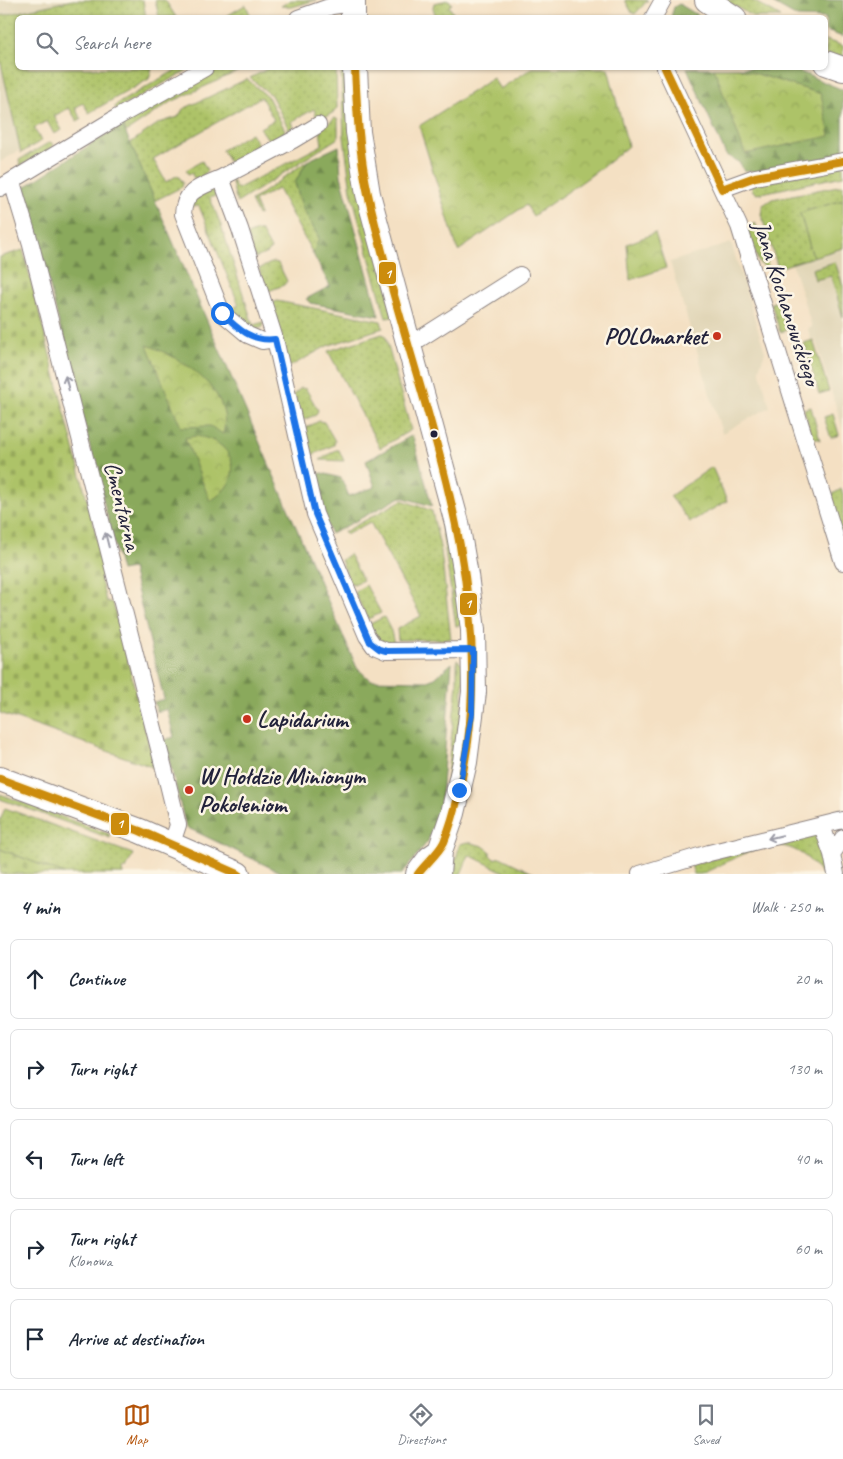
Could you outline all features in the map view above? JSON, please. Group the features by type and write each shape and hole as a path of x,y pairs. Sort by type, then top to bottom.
{"street":[{"path":"654,15 663,0"},
{"path":"707,0 730,15"},
{"path":"306,15 332,6 353,7"},
{"path":"828,64 843,69"},
{"path":"6,185 116,118 201,70"},
{"path":"355,70 362,164 382,250 410,345 462,547 473,650 474,692 466,755 453,813 440,851 438,874"},
{"name":"Jana Kochanowskiego","path":"667,70 739,226 757,279 843,562"},
{"path":"275,339 262,341 248,335 222,313 183,214 184,202 190,193 293,140 318,125"},
{"path":"722,189 755,177 843,161"},
{"path":"221,178 240,229 275,339 315,514 370,642 379,649 386,651 473,650"},
{"name":"Cmentarna","path":"6,185 31,245 119,587 178,825 172,843"},
{"path":"410,345 520,275"},
{"path":"0,779 172,843 238,874"},
{"path":"640,874 709,852 843,820"},
{"path":"822,826 832,854 836,874"},
{"path":"832,854 843,838"},
{"path":"418,874 430,858 440,851"}],"shaded area":[{"path":"0,0 73,0 0,16"},
{"path":"0,59 20,150 0,162"},
{"path":"843,187 843,429 815,339 811,340 808,329 812,327 773,203"},
{"path":"731,243 765,352 759,369 770,407 722,433 670,262"}],"green space":[{"path":"73,0 143,0 146,15 15,15 15,70 151,70 149,79 89,113 83,103 75,108 81,119 77,121 69,108 54,116 62,130 54,134 47,121 34,128 41,141 21,153 0,59 0,16"},
{"path":"155,0 165,0 175,15 159,15"},
{"path":"291,0 316,0 292,7 281,6"},
{"path":"449,0 452,4 449,6 454,15 435,15 433,8 434,3"},
{"path":"625,0 648,0 635,14 632,13"},
{"path":"724,0 752,0 778,15 750,15"},
{"path":"767,0 843,0 843,37 828,32 828,15 793,15"},
{"path":"679,4 698,15 672,15 674,7"},
{"path":"245,5 250,15 228,15"},
{"path":"828,41 843,46 843,61 828,55"},
{"path":"176,70 187,70 116,110 115,106"},
{"path":"216,70 241,70 169,103 126,132 123,123"},
{"path":"265,70 336,70 337,108 334,112 318,121 314,109 291,122 296,133 292,135 271,95 250,78"},
{"path":"341,70 347,70 393,317 386,318 351,191 344,137"},
{"path":"529,70 609,70 628,146 594,174 533,216 526,205 458,251 419,126 493,78 500,89"},
{"path":"688,70 796,70 843,90 843,157 755,172 743,170 740,163 726,155"},
{"path":"715,70 744,70 821,94 830,136 745,154"},
{"path":"247,79 268,97 285,130 283,135 270,142 260,128 274,120 261,97 153,159 166,182 178,175 183,183 182,187 154,201 130,143 159,123 178,117 183,109"},
{"path":"335,118 338,120 338,138 237,203 231,179 237,189 322,145 320,130"},
{"path":"122,124 357,668 370,680 427,681 435,678 452,663 440,809 428,841 402,874 284,874 186,827 164,740 174,737 167,709 157,712 154,702 164,699 132,569 121,571 25,187"},
{"path":"251,133 258,145 257,148 232,163 229,162 222,150"},
{"path":"50,142 53,144 53,147 20,166 19,160"},
{"path":"339,146 341,176 379,316 310,303 306,299 330,286 313,254 319,238 303,209 295,183 307,161"},
{"path":"202,161 207,170 204,175 194,178 191,173 188,174 186,170"},
{"path":"307,161 295,183 303,209 320,238 313,254 278,189 254,201 260,214 258,215 251,201"},
{"path":"843,165 843,176 757,194 753,191 750,184"},
{"path":"843,185 843,200 800,213 813,257 778,268 761,214 763,205 772,199"},
{"path":"214,189 220,194 210,198 221,225 253,325 264,322 263,327 254,331 229,310 239,305 199,206 190,206 193,199"},
{"path":"843,200 843,248 813,257 800,213"},
{"path":"755,222 769,269 759,263 747,230"},
{"path":"261,231 271,249 268,253 255,258 247,235"},
{"path":"655,233 666,268 630,280 627,244"},
{"path":"23,250 107,577 100,578 106,601 113,603 155,768 0,713 0,257"},
{"path":"273,262 278,263 287,281 284,285 266,292 259,269"},
{"path":"835,262 843,286 843,317 831,276 815,280 812,269"},
{"path":"277,301 381,321 383,328 327,346 288,366 271,304"},
{"path":"778,301 787,330 780,332 771,303"},
{"path":"382,334 385,335 411,430 380,448 328,351"},
{"path":"813,340 829,391 819,394 804,343"},
{"path":"147,345 189,367 213,390 221,404 225,418 223,434 210,426 181,427"},
{"path":"301,388 306,389 318,410 316,415 300,421 294,394"},
{"path":"811,407 820,440 811,436 804,409"},
{"path":"833,414 839,435 831,438 824,417"},
{"path":"319,421 324,422 335,441 334,445 310,456 304,429"},
{"path":"195,436 209,439 220,445 228,453 232,462 229,483 222,492 210,501 185,438"},
{"path":"411,436 413,437 432,506 401,497 331,534 320,511 314,476 322,473 341,478 349,496 375,487 366,461"},
{"path":"339,450 344,461 320,460"},
{"path":"712,467 727,501 690,522 670,496"},
{"path":"841,489 843,494 843,540 831,502 833,494"},
{"path":"402,500 432,511 441,551 451,639 398,640 397,629 421,616 370,522 346,535 344,532"},
{"path":"448,522 463,625 456,626 441,523"},
{"path":"349,554 363,580 354,584 350,583 341,560"},
{"path":"366,585 381,613 368,619 355,594 357,590"},
{"path":"384,617 391,631 394,644 378,640 368,625"},
{"path":"457,659 463,666 464,671 461,725 444,807 457,683"},
{"path":"0,794 109,834 110,838 0,799"},
{"path":"5,808 133,854 126,869 123,868 122,872 124,874 64,874 0,849 0,821"},
{"path":"807,831 819,835 828,874 821,874 807,858 793,849 779,846 765,847 701,874 694,874 691,865"},
{"path":"468,842 483,846 490,851 490,855 494,859 500,857 535,874 508,874 469,855 461,874 452,874 460,844"},
{"path":"0,849 64,874 0,874"}],"transit line":[{"name":"1","path":"355,70 360,147 368,194 385,262 442,465 457,532 468,601 472,671 468,742 464,767 456,805 444,842 439,851 418,874"},
{"name":"1","path":"666,70 722,189"},
{"name":"1","path":"722,189 755,177 843,161"},
{"name":"1","path":"0,779 140,831 238,874"}],"place":[{"name":"POLOmarket","path":"717,336"},
{"name":"Lapidarium","path":"247,719"},
{"name":"W Hołdzie Minionym Pokoleniom","path":"189,790"}],"route":[{"path":"222,313 248,335 262,341 275,339 315,514 370,642 379,649 386,651 473,650 474,692 472,714 459,790"}]}
